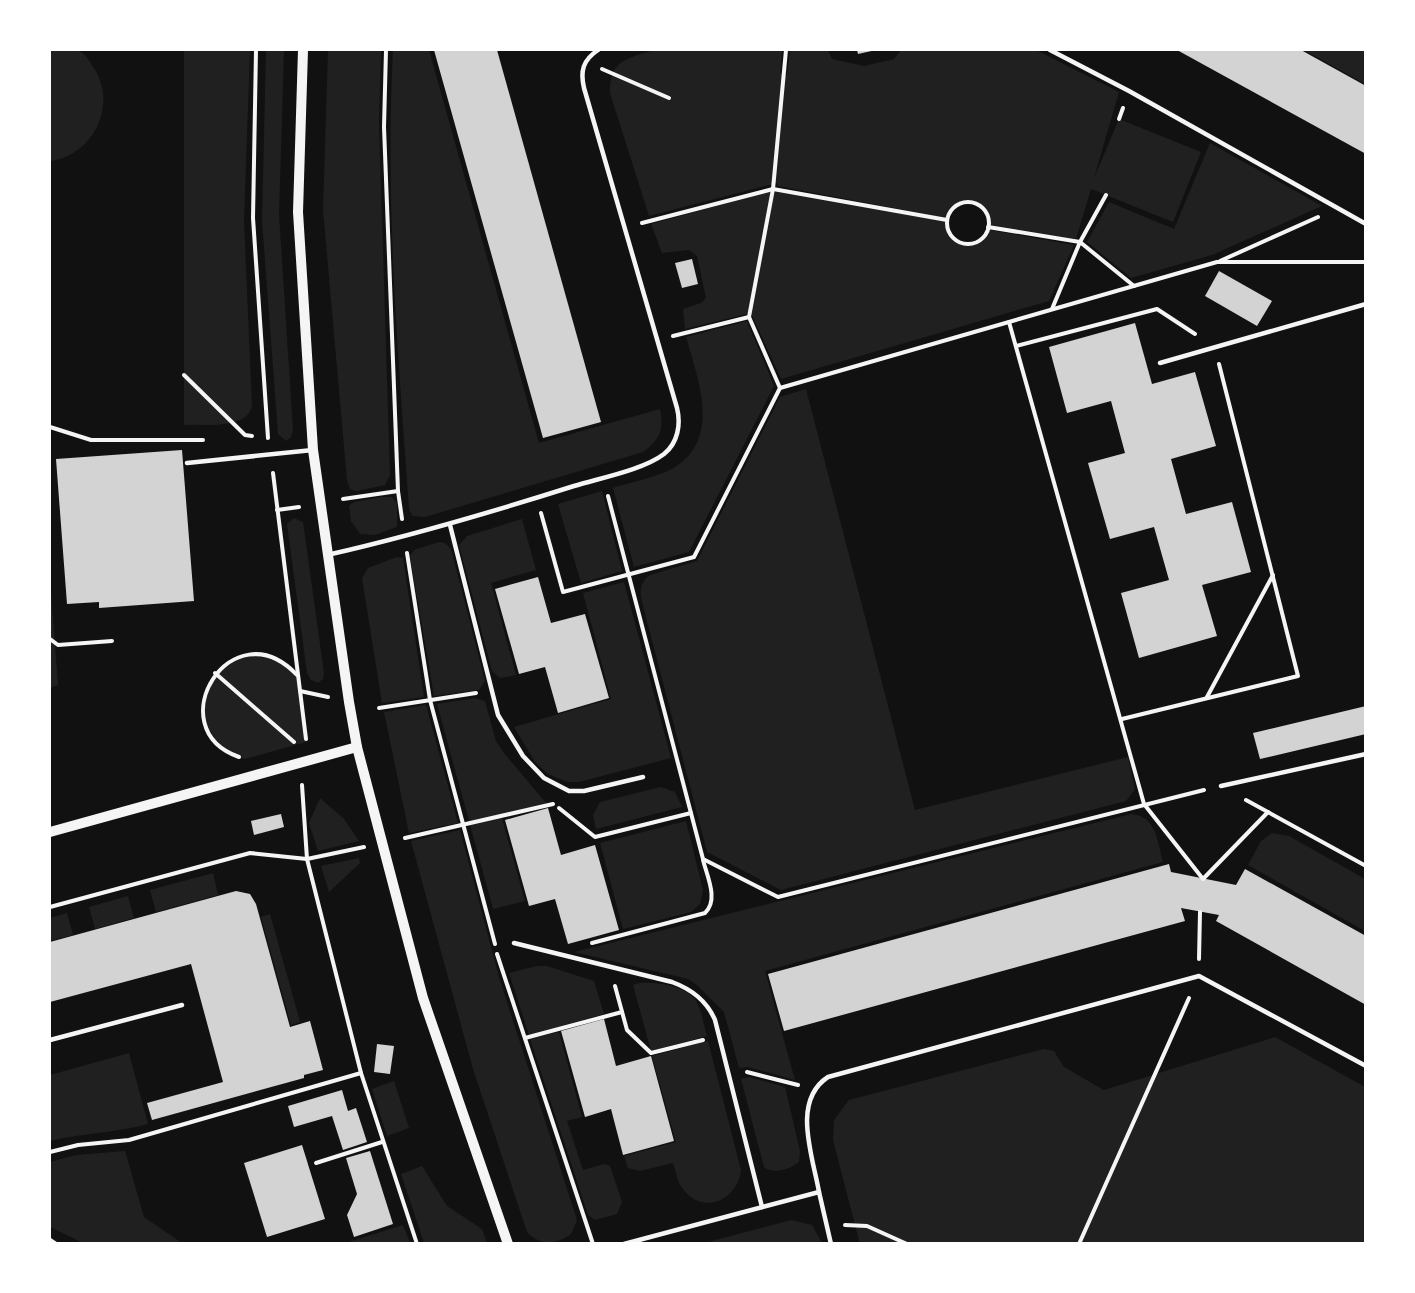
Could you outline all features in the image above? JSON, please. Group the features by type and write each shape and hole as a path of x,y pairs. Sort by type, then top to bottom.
{"street":[{"path":"303,50 298,212 313,450 357,747 423,998 508,1244"},
{"path":"50,832 357,747"}],"lane":[{"path":"327,555 404,538 604,477 655,459 666,453 675,442 678,413 584,88 582,77 585,61 598,50"},
{"path":"1050,50 1129,90 1365,224"},
{"path":"1160,363 1365,304"},
{"path":"187,463 313,450"},
{"path":"450,525 498,715 516,747 537,771 557,786 580,792 643,777"},
{"path":"1221,786 1365,754"},
{"path":"514,943 672,982 690,990 710,1011 719,1036 762,1207"},
{"path":"831,1244 806,1118 814,1089 833,1075 1199,976 1365,1066"},
{"path":"50,1040 182,1005"},
{"path":"624,1244 819,1192"},
{"path":"50,1240 56,1244"}],"path":[{"path":"236,438 245,435 268,438 253,218 256,50"},
{"path":"386,50 384,139 398,490 430,700 502,970 593,1244"},
{"path":"780,388 749,317 773,189 786,50"},
{"path":"623,78 669,98"},
{"path":"664,217 773,189 947,220"},
{"path":"1052,309 1080,242 1106,195"},
{"path":"960,204 974,204 985,211 988,227 979,241 967,244 954,239 950,234 947,220 949,213 960,204"},
{"path":"536,498 563,592 694,557 780,388 1217,262 1338,208"},
{"path":"988,227 1080,242 1134,286"},
{"path":"1217,262 1365,262"},
{"path":"1016,346 1157,309 1214,348 1274,574 1298,676 1122,718"},
{"path":"658,340 749,317"},
{"path":"1010,322 1122,718 1144,804 1203,879 1268,812"},
{"path":"184,375 245,435"},
{"path":"50,427 91,440 215,440"},
{"path":"215,673 297,745 306,742 272,469"},
{"path":"556,953 705,913 710,907 712,898 604,477"},
{"path":"343,500 398,490"},
{"path":"277,510 303,506"},
{"path":"1207,698 1274,574"},
{"path":"50,639 58,645 112,641"},
{"path":"245,759 221,747 207,728 203,703 209,683 215,673 236,658 256,655 280,661 297,675"},
{"path":"300,691 329,697"},
{"path":"379,708 492,691"},
{"path":"302,785 307,860 361,1073 417,1244"},
{"path":"703,859 778,897 1221,786 1365,866"},
{"path":"405,838 554,804 595,837 691,813"},
{"path":"50,907 250,853 307,860 365,847"},
{"path":"1079,1244 1199,976 1200,912"},
{"path":"610,966 627,1030 651,1053 719,1036"},
{"path":"525,1038 622,1012"},
{"path":"749,1072 814,1089"},
{"path":"50,1152 78,1144 129,1140 361,1073"},
{"path":"316,1163 382,1142"},
{"path":"867,1226 908,1244"}],"shaded area":[{"path":"71,49 85,55 100,81 103,97 102,112 89,139 79,149 65,157 50,161 50,50"},
{"path":"184,50 250,50 244,221 252,406 242,419 224,424 184,425"},
{"path":"266,50 284,50 279,214 293,430 291,437 286,441 278,434 262,221"},
{"path":"328,50 381,50 379,123 390,475 385,485 357,491 350,489 347,480 323,210"},
{"path":"393,50 429,50 539,443 660,409 659,434 643,452 425,517 412,516 409,508 394,279 391,165"},
{"path":"655,50 782,50 780,73 787,75 790,50 828,50 832,59 864,66 894,59 901,50 1036,50 1119,92 1094,178 1119,119 1201,152 1173,222 1091,189 1076,239 990,225 983,209 971,202 957,205 946,218 778,186 777,183 649,216 610,93 613,73 622,62"},
{"path":"1304,50 1365,50 1365,84"},
{"path":"1210,143 1322,206 1212,255 1131,278 1087,242 1109,202 1174,229"},
{"path":"771,191 945,221 951,237 963,244 977,242 989,230 1074,245 1049,301 781,379 751,313 685,329 683,309 701,303 706,298 697,256 689,250 662,253 651,224"},
{"path":"747,321 774,386 689,552 634,567 613,488 672,469 691,452 699,438 702,404 700,387 686,337"},
{"path":"806,389 915,810 1128,757 1135,789 1126,801 781,890 707,852 641,598 641,588 645,579 650,575 697,561 780,397"},
{"path":"602,491 622,571 581,583 558,504"},
{"path":"391,497 397,503 397,527 375,535 360,534 351,521 349,506 354,502"},
{"path":"294,518 303,522 324,673 323,679 318,683 311,680 307,673 287,524"},
{"path":"522,519 536,570 491,583 516,675 500,678 492,671 459,545 467,536"},
{"path":"439,542 445,543 451,549 485,681 479,690 434,696 410,556 414,550"},
{"path":"397,557 403,558 424,697 382,703 362,578 368,568"},
{"path":"50,580 58,685 50,688"},
{"path":"624,582 671,758 579,782 567,782 548,774 535,762 514,727 611,699 583,593"},
{"path":"244,656 279,662 297,675 306,742 245,759 221,745 213,735 204,711 207,685 222,667"},
{"path":"475,698 485,701 496,741 503,752 546,803 501,815 525,901 493,909 437,704"},
{"path":"426,705 458,823 409,833 384,712"},
{"path":"661,787 675,792 682,807 596,829 593,815 600,802"},
{"path":"320,798 344,819 359,841 318,851 309,823"},
{"path":"1131,814 1140,816 1151,825 1163,862 765,971 795,1080 748,1067 739,1068 724,1012 688,979 574,952"},
{"path":"686,821 703,890 700,904 691,912 623,929 600,843"},
{"path":"460,830 499,977 577,1220 571,1234 554,1242 537,1240 527,1232 473,1069 411,841"},
{"path":"1272,833 1289,836 1365,879 1365,931 1248,865 1261,841"},
{"path":"359,858 360,863 329,892 321,866"},
{"path":"213,873 218,895 156,912 150,890"},
{"path":"128,896 134,918 95,929 89,907"},
{"path":"67,913 73,935 50,941 50,918"},
{"path":"270,914 300,1022 291,1025 261,917"},
{"path":"537,966 547,966 594,981 604,1014 529,1035 509,973"},
{"path":"662,984 687,992 699,1007 707,1036 651,1051 633,985"},
{"path":"559,1032 582,1117 567,1121 583,1170 604,1164 610,1166 622,1202 617,1214 595,1220 588,1215 530,1039"},
{"path":"1275,1037 1365,1087 1365,1243 860,1244 833,1140 834,1120 849,1100 1044,1049 1054,1051 1064,1067 1104,1090"},
{"path":"708,1041 741,1170 738,1181 727,1196 709,1203 700,1202 683,1189 673,1163 640,1171 628,1168 624,1156 676,1142 652,1056"},
{"path":"129,1053 148,1124 50,1141 50,1075"},
{"path":"750,1077 785,1087 800,1151 799,1162 791,1167 772,1171 764,1167 741,1079"},
{"path":"394,1081 409,1128 387,1136 372,1089"},
{"path":"125,1151 144,1217 182,1243 83,1243 50,1227 50,1162 76,1155"},
{"path":"422,1166 447,1206 482,1229 487,1243 424,1243 401,1174"},
{"path":"791,1220 812,1225 822,1243 704,1243"},
{"path":"403,1225 410,1243 345,1243"}],"building":[{"path":"434,50 497,50 601,422 543,438"},
{"path":"857,50 876,50 858,54"},
{"path":"1177,50 1301,50 1366,86 1366,154"},
{"path":"692,259 698,284 682,288 675,263"},
{"path":"1219,271 1272,301 1257,326 1205,296"},
{"path":"1135,323 1152,384 1195,372 1216,446 1171,459 1186,514 1232,502 1251,572 1202,585 1217,636 1139,658 1121,593 1169,580 1154,527 1110,539 1088,463 1125,453 1111,401 1067,413 1049,347"},
{"path":"182,450 194,601 99,608 99,602 67,604 56,459"},
{"path":"538,577 551,623 585,614 609,698 558,713 545,667 519,674 495,589"},
{"path":"1366,706 1366,734 1260,759 1253,733"},
{"path":"548,808 561,855 595,845 619,930 568,944 555,899 529,906 505,820"},
{"path":"281,814 284,827 254,835 251,821"},
{"path":"1169,864 1171,872 1236,885 1245,869 1366,936 1366,1005 1216,921 1219,915 1181,908 1185,921 784,1031 768,974"},
{"path":"236,891 250,894 256,904 290,1027 310,1021 323,1070 304,1075 304,1078 152,1120 147,1103 223,1082 191,964 50,1002 50,942"},
{"path":"604,1019 616,1066 651,1056 674,1141 623,1155 611,1109 585,1117 561,1031"},
{"path":"377,1044 394,1046 390,1074 374,1072"},
{"path":"342,1090 348,1111 356,1108 367,1142 343,1150 332,1116 294,1127 288,1106"},
{"path":"302,1145 325,1219 267,1237 244,1163"},
{"path":"370,1151 393,1224 354,1237 347,1215 357,1194 346,1158"}]}
